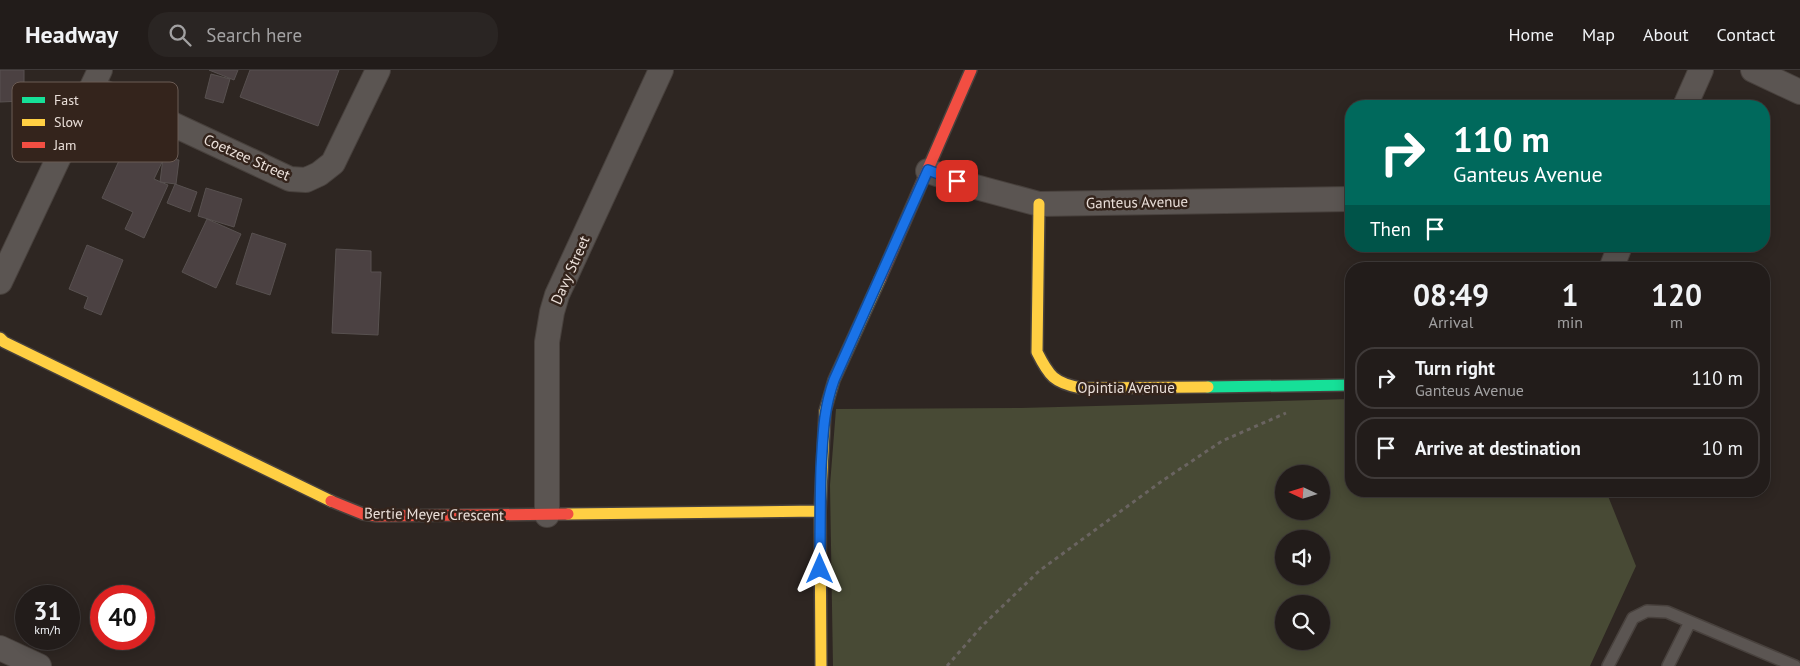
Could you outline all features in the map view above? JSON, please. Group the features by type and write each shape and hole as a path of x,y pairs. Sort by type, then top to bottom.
{"street":[{"name":"Coetzee Street","path":"178,121 290,179 306,180 319,174 333,163 378,70"},
{"name":"Davy Street","path":"547,515 547,342 552,312 557,295 661,70"},
{"path":"821,666 820,510 824,410 829,393 971,70"},
{"path":"1688,100 1701,70"},
{"path":"1753,70 1800,92"},
{"path":"0,282 56,162"},
{"name":"Ganteus Avenue","path":"928,170 991,192 1039,204 1345,198"},
{"name":"Opintia Avenue","path":"1039,204 1038,352 1053,380 1064,385 1081,388 1345,385"},
{"name":"Bertie Meyer Crescent","path":"0,338 4,342 339,505 363,514 377,516 547,515 820,510"},
{"path":"0,648 39,666"}],"lane":[{"path":"1608,666 1633,618 1647,611 1666,612 1795,666"},
{"path":"1668,666 1690,622"}],"path":[{"path":"947,666 982,626 1039,571 1162,481 1222,441 1291,412"}],"green space":[{"path":"1345,399 1345,497 1608,497 1636,566 1590,666 833,666 830,485 836,409 1021,408"}],"building":[{"path":"0,70 24,70 24,82 12,82 12,102 0,102"},
{"path":"209,70 238,70 234,80"},
{"path":"250,70 339,70 318,126 240,97"},
{"path":"211,74 230,79 223,103 205,98"},
{"path":"179,160 176,184 160,182 162,162 178,162"},
{"path":"118,162 162,162 154,179 168,185 144,238 125,229 133,212 102,198"},
{"path":"175,184 197,192 190,212 167,203"},
{"path":"206,188 242,199 234,227 198,216"},
{"path":"207,219 241,234 216,288 182,272"},
{"path":"252,233 286,244 270,295 236,284"},
{"path":"87,245 123,260 101,315 84,308 88,297 69,289"},
{"path":"336,249 371,251 371,272 381,272 378,335 332,333"}],"traffic: fast":[{"path":"1208,387 1345,385"}],"traffic: slow":[{"path":"1039,204 1037,352 1049,373 1064,384 1081,388 1208,387"},
{"path":"821,666 820,511 825,411 834,380 880,279"},
{"path":"0,338 4,342 331,501"},
{"path":"568,514 820,511"}],"traffic: jam":[{"path":"880,279 971,70"},
{"path":"331,501 363,514 377,516 568,514"}],"route":[{"path":"820,569 824,410 829,393 928,170 957,181"}]}
